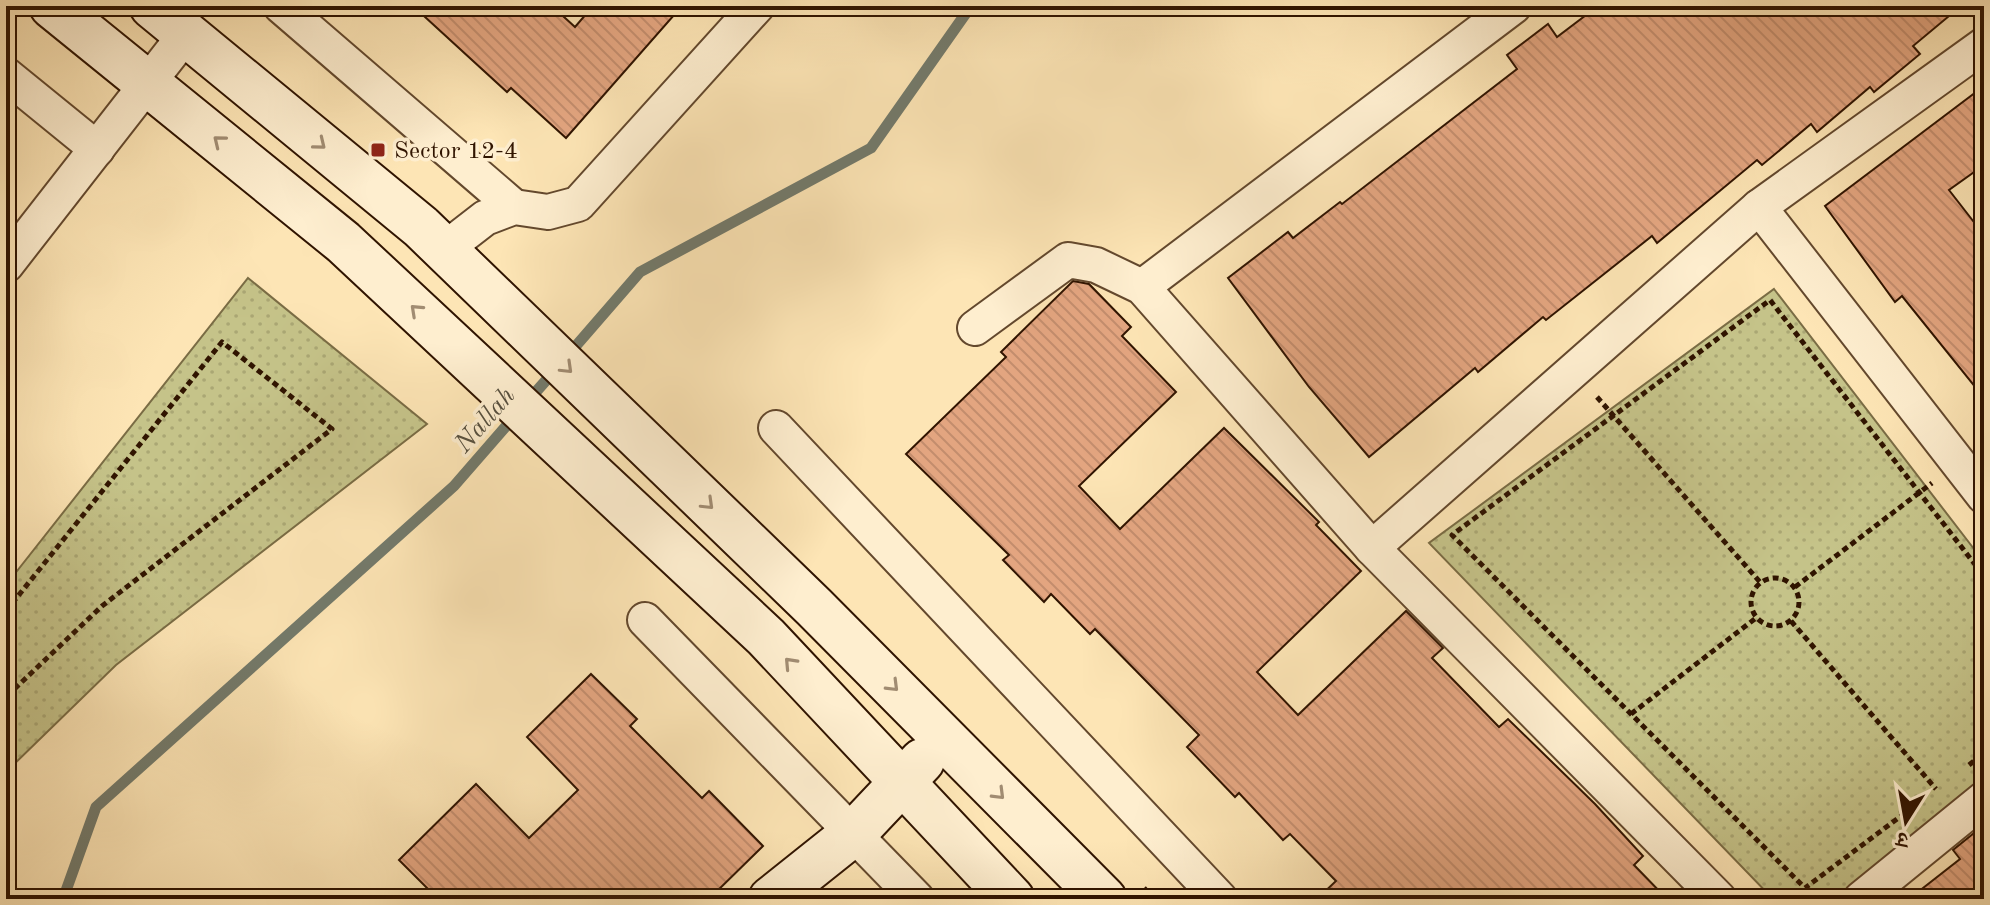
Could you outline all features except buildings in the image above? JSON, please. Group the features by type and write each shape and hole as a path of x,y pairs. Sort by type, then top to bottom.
{"street":[{"path":"52,6 343,242 766,637 1012,899"},
{"path":"152,6 445,249 1104,899"},
{"path":"281,6 514,207"},
{"path":"445,249 485,218 514,207 548,212 578,204 757,6"},
{"path":"1142,287 1514,6"},
{"path":"6,265 186,34"},
{"path":"1372,548 1759,207 1984,45"},
{"path":"6,75 97,149"},
{"path":"1759,207 1984,496"},
{"path":"975,328 1068,260 1096,265 1142,287 1372,548 1719,899"},
{"path":"776,428 1220,899"},
{"path":"645,620 917,899"},
{"path":"771,899 855,832 901,781 945,739"},
{"path":"1861,899 1984,799"}],"path":[{"path":"1948,780 1805,888 1452,535 1770,300 1984,576"},
{"path":"6,611 222,342 332,429 102,606 6,697"},
{"path":"1573,370 1760,582"},
{"path":"1795,587 1958,463"},
{"path":"1782,578 1795,587 1799,608 1791,621 1769,626 1756,618 1750,603 1760,582 1782,578"},
{"path":"1631,714 1756,618"},
{"path":"1791,621 1936,789"},
{"path":"1960,771 1984,753"}],"shaded area":[{"path":"248,278 427,424 116,665 6,772 6,585"},
{"path":"1774,289 1984,562 1984,792 1848,899 1773,899 1429,543"}],"waterway":[{"name":"Nallah","path":"568,355 640,272 871,148 971,6"},
{"name":"Nallah","path":"526,403 557,368"},
{"name":"Nallah","path":"63,899 96,807 454,486 515,416"}],"place":[{"name":"Sector 12-4","path":"378,150"}]}
